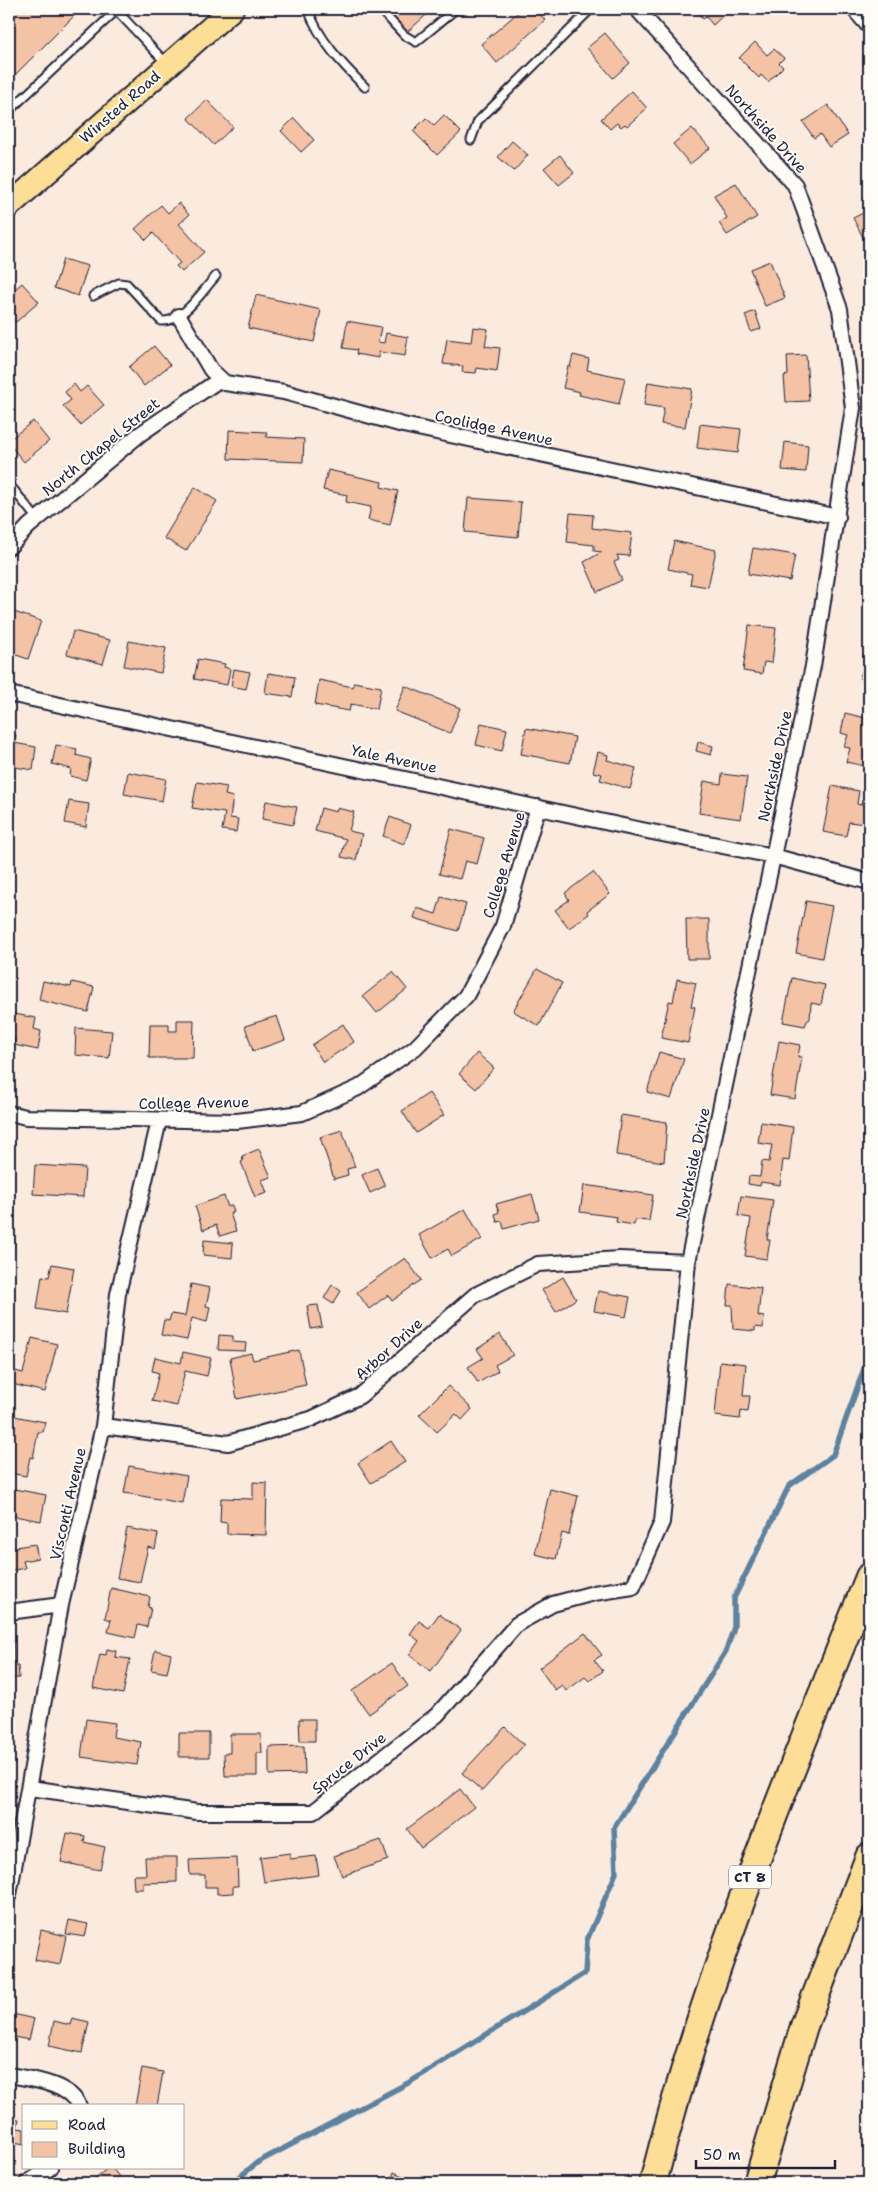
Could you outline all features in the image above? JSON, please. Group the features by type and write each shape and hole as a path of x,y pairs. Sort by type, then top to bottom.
{"highway":[{"name":"CT 8","path":"653,2183 666,2132 715,1973 774,1812 869,1578"},
{"path":"757,2183 804,2026 869,1856"}],"main road":[{"name":"Winsted Road","path":"9,206 232,9"}],"street":[{"name":"Northside Drive","path":"634,1587 662,1522 688,1262 813,666 838,517 853,408 840,310 795,185 637,9"},
{"path":"179,316 219,380"},
{"name":"Coolidge Avenue","path":"219,380 320,400 350,412 403,425 838,517"},
{"name":"North Chapel Street","path":"9,547 37,519 140,434 219,380"},
{"name":"Yale Avenue","path":"9,694 773,856 869,882"},
{"name":"College Avenue","path":"9,1112 26,1117 237,1121 302,1113 358,1088 415,1048 466,996 503,926 538,807"},
{"name":"Visconti Avenue","path":"9,1895 30,1788 61,1605 102,1426 118,1294 159,1121"},
{"name":"Arbor Drive","path":"102,1426 228,1443 310,1419 360,1396 475,1295 538,1264 620,1258 688,1262"},
{"name":"Spruce Drive","path":"30,1788 196,1812 313,1812 437,1715 517,1624 553,1604 594,1593 634,1587"},
{"path":"9,1612 61,1605"},
{"path":"9,2075 62,2089 76,2099 78,2104"},
{"path":"27,2183 47,2170"}],"lane":[{"path":"308,9 315,29 343,64 366,87"},
{"path":"380,9 404,35 416,42 456,9"},
{"path":"471,140 478,122 591,9"},
{"path":"849,9 869,32"},
{"path":"858,18 868,9"},
{"path":"9,111 118,10 168,66"},
{"path":"93,296 119,283 127,284 161,321 169,322 179,316 216,276"},
{"path":"9,484 37,519"}],"building":[{"path":"16,9 81,9 9,81 9,16"},
{"path":"385,9 433,9 406,33"},
{"path":"522,9 535,9 545,20 497,63 481,44"},
{"path":"693,9 729,10 713,25 706,17 703,19"},
{"path":"605,33 630,63 613,78 587,48"},
{"path":"755,42 767,55 774,49 784,58 779,63 783,67 768,82 761,75 759,78 739,58"},
{"path":"632,91 646,107 645,110 627,126 625,124 621,127 617,123 610,129 601,119"},
{"path":"207,100 233,127 214,145 188,118"},
{"path":"828,105 848,135 829,147 820,134 814,138 803,122"},
{"path":"444,115 461,132 437,155 413,131 426,118 434,125"},
{"path":"294,118 314,140 301,152 281,131"},
{"path":"692,128 710,148 690,164 673,144"},
{"path":"512,141 528,155 514,171 498,157"},
{"path":"560,155 574,173 559,185 544,168"},
{"path":"736,183 757,217 727,235 719,223 727,218 714,195"},
{"path":"179,203 189,215 179,224 204,252 182,272 176,266 180,263 153,233 146,240 135,229 161,205 168,213"},
{"path":"869,210 869,241 866,243 853,218"},
{"path":"63,259 88,266 78,296 54,288"},
{"path":"770,261 785,298 765,306 750,269"},
{"path":"22,283 39,302 16,322 9,314 9,294"},
{"path":"256,295 321,310 314,342 248,328"},
{"path":"755,311 761,329 751,332 745,315"},
{"path":"347,321 381,327 378,342 384,343 386,333 408,337 405,356 379,352 379,358 356,354 357,350 343,348"},
{"path":"473,327 488,329 485,346 500,348 497,371 477,368 476,373 462,372 463,366 443,364 447,339 471,342"},
{"path":"154,346 170,365 144,386 129,367"},
{"path":"573,355 589,359 587,370 625,378 619,404 579,395 580,392 563,388 568,366 570,367"},
{"path":"806,355 809,401 786,402 784,376 788,375 787,356"},
{"path":"648,382 692,389 685,427 661,424 664,408 644,405"},
{"path":"74,384 80,392 87,386 104,405 80,425 63,406 71,400 65,392"},
{"path":"33,421 49,441 24,462 9,444 9,440"},
{"path":"700,424 741,429 738,453 697,448"},
{"path":"229,430 267,432 266,437 304,439 303,462 228,459"},
{"path":"785,442 808,445 806,472 782,470"},
{"path":"328,470 382,482 381,487 398,491 390,525 368,520 371,507 346,502 347,495 323,490"},
{"path":"195,487 217,501 186,551 164,538"},
{"path":"468,498 521,502 518,537 465,532"},
{"path":"570,513 593,515 592,528 632,533 629,556 617,555 619,560 614,562 622,580 597,592 584,562 602,552 594,551 594,545 567,542"},
{"path":"674,541 716,550 708,587 690,584 692,574 668,569"},
{"path":"753,548 795,555 790,581 748,574"},
{"path":"14,612 41,621 28,659 13,654 12,656 9,655 9,627"},
{"path":"749,625 776,628 772,663 764,662 762,674 743,671"},
{"path":"73,631 110,640 103,664 67,654"},
{"path":"129,641 166,648 161,673 124,666"},
{"path":"869,646 869,680 860,678"},
{"path":"198,659 225,664 224,667 230,669 227,685 194,679"},
{"path":"234,669 250,672 246,689 231,686"},
{"path":"268,673 295,677 292,697 265,693"},
{"path":"319,680 353,687 354,682 381,687 377,709 351,704 349,711 315,705"},
{"path":"405,686 460,708 450,733 395,711"},
{"path":"845,713 869,719 869,767 846,762 850,748 844,747 848,735 841,733"},
{"path":"481,723 507,729 502,751 476,745"},
{"path":"526,728 575,737 570,763 521,754"},
{"path":"9,734 16,735 14,743 36,747 33,770 9,766"},
{"path":"698,742 713,746 711,755 696,751"},
{"path":"56,745 77,749 76,755 91,759 86,780 70,776 71,769 52,764"},
{"path":"598,752 608,755 607,760 636,768 630,789 600,780 602,774 593,772"},
{"path":"128,772 166,779 162,801 124,794"},
{"path":"722,774 747,777 741,819 699,813 704,781 721,784"},
{"path":"197,782 227,787 225,795 233,797 230,818 238,819 236,832 222,830 225,813 192,808"},
{"path":"832,786 859,791 857,804 861,805 862,800 869,801 865,824 849,822 846,836 823,832"},
{"path":"69,801 89,804 86,827 65,823"},
{"path":"266,801 297,807 293,825 262,819"},
{"path":"321,808 336,812 337,808 354,812 349,831 362,834 356,860 341,857 346,839 315,831"},
{"path":"390,817 411,825 404,844 383,836"},
{"path":"451,829 484,838 477,864 465,861 460,879 439,874"},
{"path":"593,872 610,894 587,911 589,914 569,928 555,910 569,900 565,893"},
{"path":"441,897 466,904 458,931 414,918 417,908 436,914"},
{"path":"806,901 832,906 822,958 796,953"},
{"path":"686,919 709,919 709,959 687,959"},
{"path":"537,969 562,983 539,1026 513,1011"},
{"path":"393,972 407,989 377,1013 363,996"},
{"path":"792,978 825,985 821,1005 811,1003 810,1019 805,1026 783,1022"},
{"path":"677,979 696,983 691,1006 695,1007 688,1043 661,1038 669,1001 673,1002"},
{"path":"43,981 71,987 72,982 94,987 88,1012 39,1000"},
{"path":"9,1013 36,1018 34,1029 41,1031 38,1050 14,1045 15,1039 9,1038"},
{"path":"277,1016 285,1040 253,1051 245,1026"},
{"path":"177,1020 194,1020 193,1058 149,1058 150,1024 169,1024 169,1031 177,1031"},
{"path":"343,1024 354,1042 323,1062 312,1045"},
{"path":"76,1028 112,1031 109,1058 75,1055"},
{"path":"779,1041 800,1045 798,1057 802,1057 795,1099 770,1095"},
{"path":"659,1052 684,1059 671,1099 647,1092"},
{"path":"477,1053 494,1068 476,1089 459,1074"},
{"path":"429,1093 444,1115 416,1133 402,1111"},
{"path":"621,1115 667,1122 664,1162 616,1155"},
{"path":"761,1122 793,1127 789,1161 783,1160 780,1185 761,1182 760,1186 748,1184 749,1176 760,1177 762,1161 769,1162 772,1145 758,1143"},
{"path":"342,1130 355,1167 347,1169 348,1175 334,1179 320,1137"},
{"path":"259,1149 271,1177 262,1180 267,1193 255,1197 241,1162 243,1161 242,1156"},
{"path":"35,1165 85,1168 83,1197 33,1194"},
{"path":"377,1168 385,1186 370,1193 362,1175"},
{"path":"584,1185 653,1195 649,1221 635,1220 634,1225 616,1222 617,1217 580,1212"},
{"path":"532,1194 539,1219 504,1229 502,1221 497,1222 495,1214 499,1212 496,1204"},
{"path":"224,1196 228,1207 232,1205 234,1212 230,1213 236,1231 220,1236 216,1225 203,1230 195,1206"},
{"path":"741,1196 773,1200 767,1240 770,1240 767,1259 745,1256 751,1218 738,1216"},
{"path":"465,1209 482,1239 452,1256 448,1249 432,1258 419,1235"},
{"path":"204,1240 233,1243 232,1258 203,1255"},
{"path":"405,1258 421,1280 392,1301 388,1295 369,1309 357,1292"},
{"path":"52,1264 74,1268 66,1314 37,1309 42,1276 49,1277"},
{"path":"563,1277 576,1299 556,1312 542,1290"},
{"path":"191,1284 210,1288 206,1306 210,1307 207,1322 192,1318 187,1340 161,1335 164,1320 169,1321 171,1314 185,1316"},
{"path":"729,1284 761,1288 758,1316 764,1317 763,1328 755,1327 755,1331 733,1329 732,1305 727,1305"},
{"path":"332,1285 341,1291 333,1304 324,1298"},
{"path":"598,1291 630,1297 626,1317 594,1311"},
{"path":"318,1305 322,1327 311,1329 307,1306"},
{"path":"500,1334 513,1355 495,1365 498,1371 478,1383 468,1367 483,1358 477,1349"},
{"path":"219,1335 233,1336 233,1342 246,1343 245,1351 218,1350"},
{"path":"32,1338 57,1344 45,1392 12,1384 15,1371 23,1373"},
{"path":"299,1350 306,1385 237,1399 230,1358 251,1353 253,1360"},
{"path":"183,1352 211,1358 207,1376 185,1371 177,1406 152,1401 159,1373 152,1371 155,1357 181,1363"},
{"path":"720,1361 746,1364 743,1396 750,1396 748,1412 741,1411 740,1419 715,1416"},
{"path":"448,1386 472,1409 462,1420 456,1414 437,1432 419,1415"},
{"path":"14,1416 45,1422 43,1432 38,1432 33,1458 30,1457 26,1476 9,1473 9,1446"},
{"path":"391,1441 405,1462 371,1483 358,1463"},
{"path":"129,1466 187,1476 182,1503 124,1493"},
{"path":"253,1482 267,1483 266,1535 227,1534 227,1523 220,1522 221,1498 253,1499"},
{"path":"9,1488 46,1495 41,1521 9,1515"},
{"path":"550,1489 578,1496 569,1535 562,1533 556,1559 535,1554"},
{"path":"127,1528 158,1534 155,1549 148,1547 140,1582 117,1578"},
{"path":"35,1544 38,1558 23,1561 25,1568 9,1571 9,1548"},
{"path":"111,1588 150,1597 148,1607 151,1608 147,1627 138,1625 135,1638 108,1632 111,1620 105,1618"},
{"path":"439,1614 461,1630 431,1671 409,1655 419,1641 410,1634 419,1621 429,1628"},
{"path":"585,1633 602,1655 594,1660 603,1671 589,1681 585,1677 566,1691 562,1685 555,1690 539,1668"},
{"path":"9,1635 13,1635 14,1666 18,1666 19,1678 9,1678"},
{"path":"107,1649 116,1651 115,1657 130,1659 123,1694 93,1688 100,1654 106,1655"},
{"path":"155,1650 171,1654 167,1673 151,1670"},
{"path":"392,1663 408,1686 369,1714 352,1691"},
{"path":"86,1719 115,1723 113,1737 141,1742 137,1765 81,1757"},
{"path":"299,1719 315,1719 315,1741 300,1741"},
{"path":"505,1727 524,1745 482,1791 462,1773"},
{"path":"179,1733 209,1733 209,1757 179,1757"},
{"path":"230,1734 261,1734 262,1753 257,1753 257,1776 225,1776 224,1753 230,1753"},
{"path":"304,1746 305,1774 269,1775 269,1747"},
{"path":"460,1789 474,1807 421,1848 407,1829"},
{"path":"67,1833 85,1836 84,1842 105,1847 100,1870 61,1862"},
{"path":"381,1840 388,1860 342,1876 334,1856"},
{"path":"290,1853 290,1859 316,1856 319,1875 264,1882 260,1857"},
{"path":"145,1857 177,1857 177,1882 143,1883 143,1889 134,1889 133,1875 146,1875"},
{"path":"237,1858 238,1886 233,1886 233,1893 217,1894 217,1887 205,1887 205,1875 190,1875 189,1860"},
{"path":"69,1920 88,1924 85,1937 66,1934"},
{"path":"41,1930 66,1936 60,1965 35,1960"},
{"path":"9,2013 34,2019 29,2040 9,2036"},
{"path":"72,2018 89,2022 82,2053 49,2046 54,2021 70,2025"},
{"path":"142,2068 163,2072 157,2104 135,2104"},
{"path":"9,2117 19,2119 17,2128 22,2129 22,2144 9,2141"},
{"path":"105,2170 114,2170 124,2183 89,2183"},
{"path":"394,2172 409,2179 407,2183 390,2183"}],"waterway":[{"path":"232,2183 258,2162 410,2082 585,1973 587,1940 616,1873 614,1828 726,1651 734,1627 734,1598 789,1486 833,1455 869,1355"}]}
